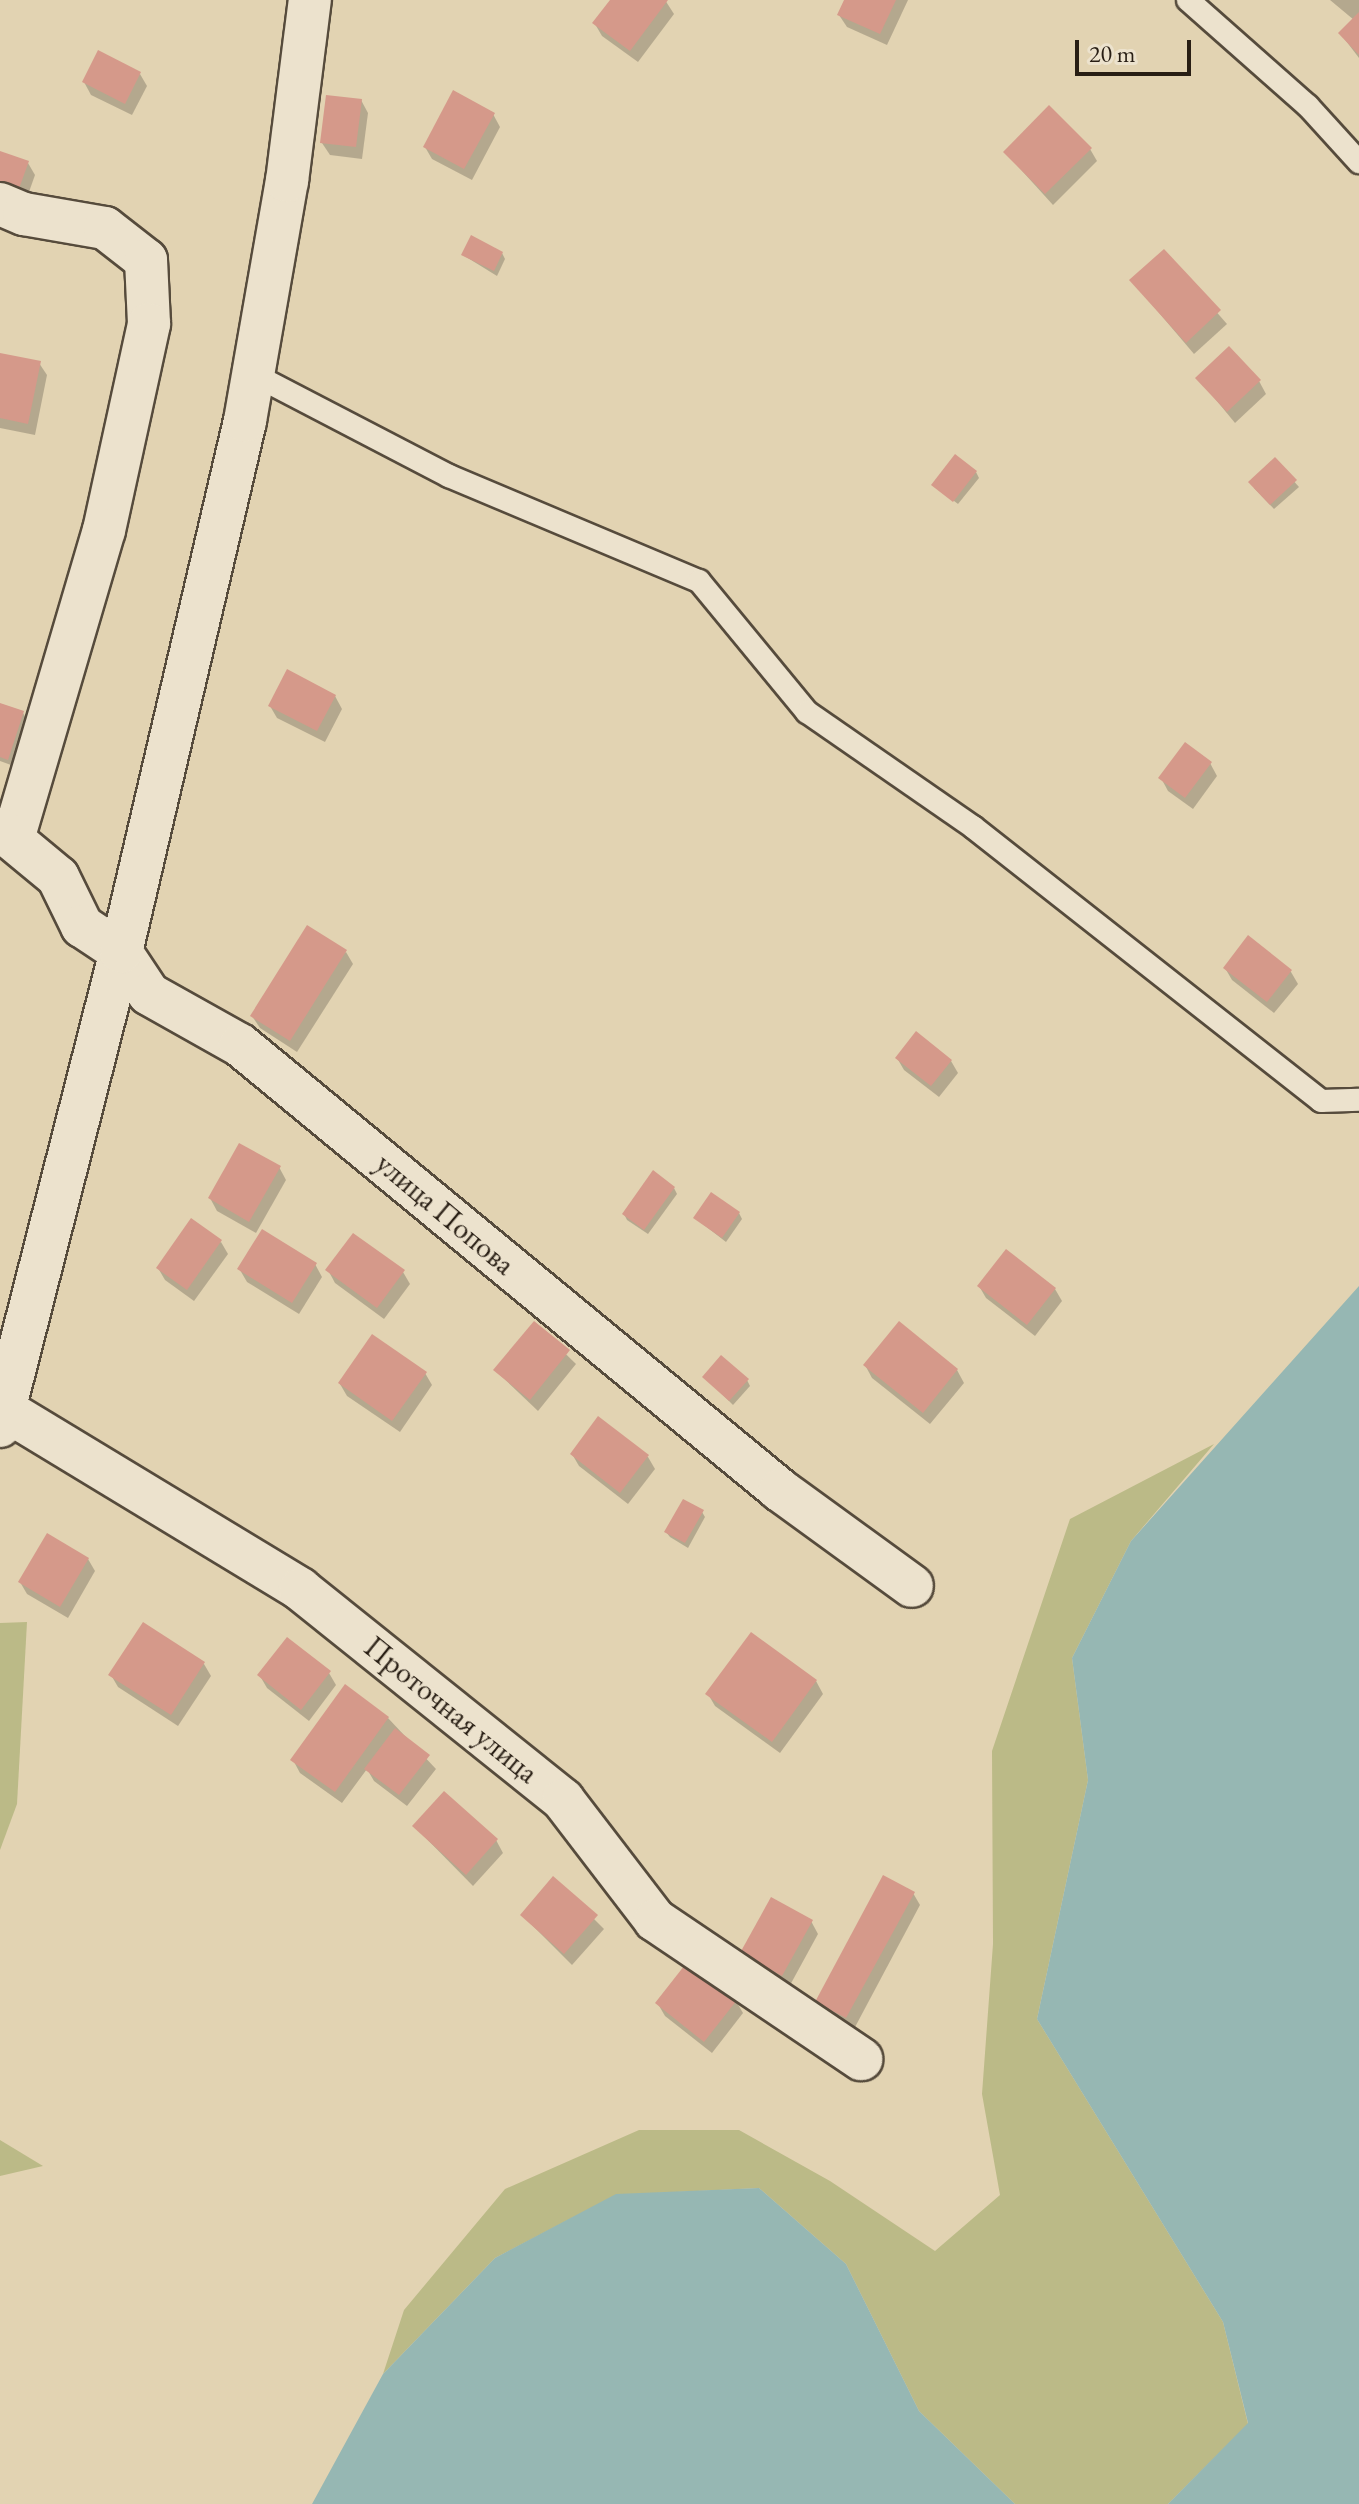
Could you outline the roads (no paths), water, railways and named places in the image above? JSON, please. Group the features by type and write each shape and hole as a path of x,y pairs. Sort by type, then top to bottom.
{"street":[{"path":"1,1414 121,952 253,374 287,181 310,0"},
{"path":"0,204 24,214 105,228 146,260 149,324 104,530 7,832"},
{"name":"улица Попова","path":"7,832 58,877 82,926 121,952 149,994 240,1045 780,1490 912,1586"},
{"name":"Проточная улица","path":"1,1414 300,1589 563,1800 655,1920 861,2059"}],"lane":[{"path":"1188,0 1308,106 1359,162"},
{"path":"253,374 449,476 699,581 807,712 973,827 1321,1101 1359,1100"}],"water":[{"path":"1359,1286 1359,2504 1168,2504 1248,2423 1223,2322 1037,2019 1088,1780 1072,1658 1131,1541"},
{"path":"759,2188 846,2264 919,2411 1015,2504 312,2504 383,2374 495,2258 616,2194"}]}
